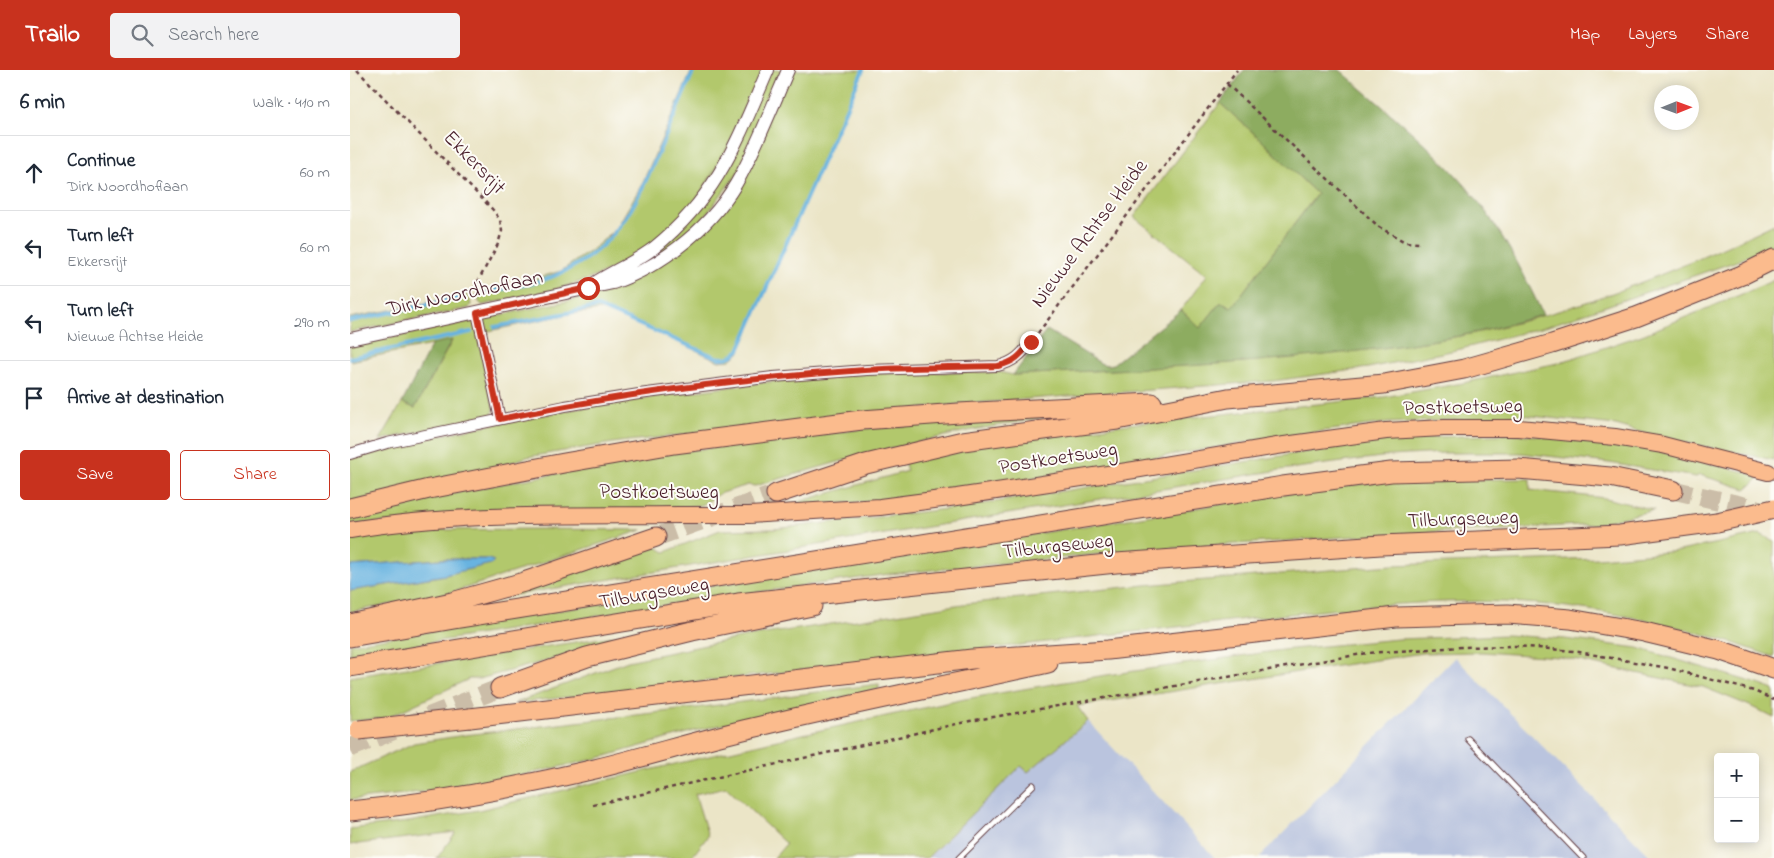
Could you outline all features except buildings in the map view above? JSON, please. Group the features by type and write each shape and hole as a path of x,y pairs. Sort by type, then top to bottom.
{"highway":[{"path":"350,508 430,489 674,444 844,423 958,413 1228,398 1384,384 1464,369 1552,344 1636,317 1742,275 1774,259"},
{"path":"776,494 866,464 963,441 1118,420 1228,398"},
{"name":"Postkoetsweg","path":"350,530 430,520 749,515 899,504 1134,470 1278,446 1386,431 1444,428 1519,428 1615,437 1663,445 1768,472"},
{"path":"350,637 1254,491 1392,472 1518,469 1610,477 1673,490"},
{"name":"Tilburgseweg","path":"350,667 738,603 1116,563 1381,545 1620,535 1717,522 1774,509"},
{"path":"350,624 452,602 524,582 656,537"},
{"path":"500,688 587,657 692,631 913,585"},
{"path":"354,730 972,659 1108,650 1396,617 1508,614 1570,619 1644,632 1719,650 1774,669"},
{"path":"350,811 404,806 476,794 595,769 798,716 1108,650"}],"street":[{"name":"Dirk Noordhoflaan","path":"588,288 608,274 633,262 654,248 697,207 729,159 768,70"},
{"name":"Dirk Noordhoflaan","path":"350,339 613,284 646,269 680,246 710,218 741,176 788,70"},
{"path":"477,313 500,419"},
{"path":"350,454 387,443 500,419 639,394 773,377 867,370 998,366 1009,363 1019,357 1031,342"}],"lane":[{"path":"1468,739 1583,858"},
{"path":"959,858 1032,785"}],"path":[{"name":"Ekkersrijt","path":"357,70 494,210 500,220 502,231 498,244 475,287 474,300 477,313"},
{"name":"Nieuwe Achtse Heide","path":"1031,342 1237,70"},
{"path":"1227,84 1379,227 1405,242 1419,243"},
{"path":"593,805 970,720 1368,653 1489,646 1516,646 1574,651 1668,668 1754,691 1774,700"}],"shaded area":[{"path":"1455,657 1652,858 1259,858"},
{"path":"1088,721 1215,858 928,858 1021,765 1028,772"}],"green space":[{"path":"692,70 764,70 727,155 687,212 647,248 610,270 589,279 553,290 482,305 479,302 478,291 521,283 561,271 593,249 616,229 642,184"},
{"path":"772,70 784,70 738,172 699,224 655,260 634,265 678,232"},
{"path":"792,70 864,70 739,353 730,360 719,361 630,319 601,310 569,314 484,332 482,322 485,318 573,300 628,283 712,220"},
{"path":"1244,70 1340,70 1420,139 1464,184 1498,230 1527,281 1543,315 1459,336 1348,352 1237,363 1013,375 1047,330 1102,364 1109,365 1113,364 1181,310 1200,328 1220,303 1231,307 1235,303 1317,194 1220,103"},
{"path":"1220,103 1317,194 1235,303 1231,307 1220,303 1200,328 1181,310 1207,275 1134,217"},
{"path":"1774,224 1774,244 1737,261 1548,326 1461,349 1368,368 1273,381 960,404 619,442 527,457 487,470 350,502 350,458 482,426 616,402 826,376 916,372 999,372 1013,375 1180,366 1347,352 1460,336 1501,327 1581,304 1698,259"},
{"path":"1774,280 1774,460 1661,438 1616,425 1522,415 1480,419 1385,423 1277,437 964,490 865,502 784,506 907,471 904,461 964,447 1129,424 1384,397 1558,363 1642,335"},
{"path":"468,295 471,304 469,308 350,332 350,318"},
{"path":"472,321 475,323 494,410 491,417 380,440 402,403 415,408 452,341 350,361 350,346"},
{"path":"452,340 415,408 402,403 432,344"},
{"path":"1060,414 962,432 862,455 755,486 748,485 721,493 702,505 653,510 350,524 350,515 430,497 669,453 863,429"},
{"path":"1517,434 1616,444 1663,452 1762,476 1746,489 1700,475 1696,477 1609,463 1521,453 1444,453 1389,456 1280,470 478,601 655,546 665,552 720,530 774,529 964,507 1387,439"},
{"path":"1530,479 1530,490 1605,498 1654,510 1596,524 1389,534 1144,550 889,574 685,602 350,655 350,644 1284,494 1392,480"},
{"path":"435,530 642,530 450,593 350,612 350,591 446,575 494,561 488,559 441,559 350,566 350,538"},
{"path":"1760,534 1774,541 1774,657 1695,632 1615,614 1561,606 1508,602 1423,603 1281,615 515,703 628,661 745,637 963,604 1145,585 1392,565 1598,558 1680,551"},
{"path":"672,627 479,679 469,679 386,718 350,721 350,677"},
{"path":"1507,635 1565,639 1638,648 1758,684 1774,690 1774,718 1703,687 1560,657 1481,652 1422,653 1077,706 1088,721 1028,772 1021,766 927,858 774,858 786,844 726,787 695,794 708,836 691,858 437,858 456,832 350,845 350,829 408,822 479,810 803,734 965,699 1100,676 1282,650 1398,639"},
{"path":"879,684 879,689 698,730 595,759 473,786 350,800 350,772 414,743 465,735"}],"water":[{"path":"441,559 488,559 494,561 491,564 445,575 350,591 350,566"}],"waterway":[{"path":"487,292 530,284 554,276 575,266 593,254 608,240 631,209 641,191 694,70"},
{"path":"495,327 598,307 716,357 726,358 734,354 739,350 863,70"},
{"path":"350,321 463,297"},
{"path":"350,358 471,332"}],"tunnel":[{"path":"1673,490 1768,513"},
{"path":"656,537 776,494"},
{"path":"350,748 500,688"}],"route":[{"path":"588,288 477,313 500,419 639,394 773,377 867,370 998,366 1009,363 1019,357 1031,342"}]}
